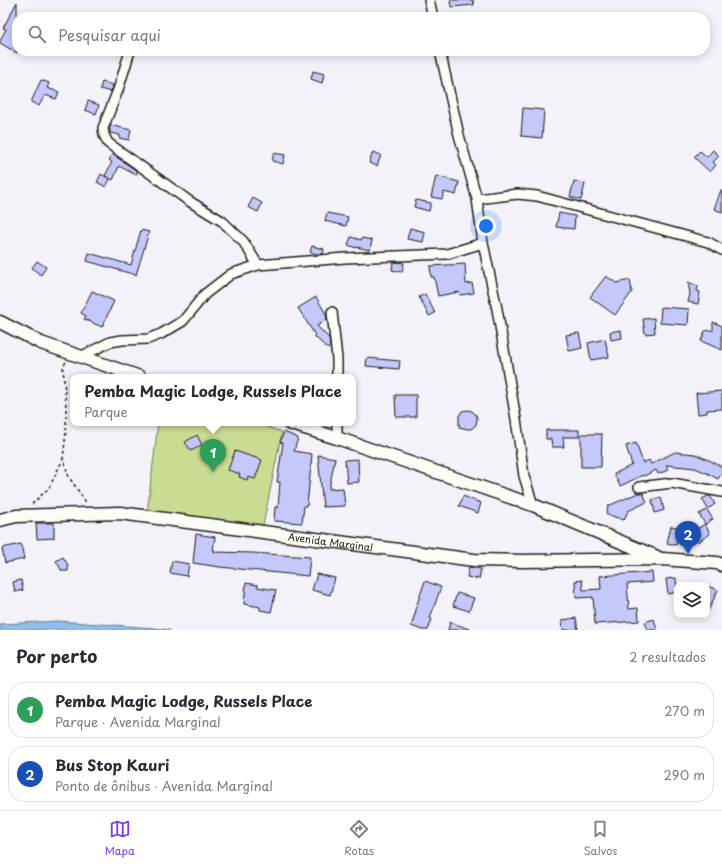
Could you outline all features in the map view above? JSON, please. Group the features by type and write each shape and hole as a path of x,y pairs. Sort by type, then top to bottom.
{"street":[{"path":"429,0 432,12"},
{"path":"128,56 118,90 103,128 104,135 108,143 166,185 222,221 243,241 258,265"},
{"path":"441,56 459,135 477,199 483,243 497,309 516,419 524,476 533,505"},
{"path":"477,199 518,194 537,196 708,242 722,250"},
{"path":"80,357 110,342 148,339 161,334 183,321 205,294 231,274 258,265 345,258 447,254 483,243"},
{"path":"332,312 337,374"},
{"path":"0,322 41,343 131,374"},
{"name":"Avenida Marginal","path":"299,426 533,505 662,559"},
{"path":"337,426 337,438"},
{"path":"639,487 672,483 722,492"},
{"name":"Avenida Marginal","path":"0,520 16,516 120,513 474,560 522,561 662,559 717,563 722,565"}],"path":[{"path":"16,516 34,503 49,488 63,458 66,432 66,408 63,366 69,359 80,357"},
{"path":"63,458 69,477 93,514"}],"green space":[{"path":"158,426 264,426 282,432 263,525 147,513"}],"water":[{"path":"59,621 170,630 0,630 0,624"}],"building":[{"path":"450,0 473,0 474,5 451,7"},
{"path":"17,2 17,12 12,12 12,50 0,43 6,29 3,28"},
{"path":"313,71 324,74 322,83 311,79"},
{"path":"41,80 49,83 47,88 59,92 56,99 45,95 39,106 31,102"},
{"path":"102,82 113,85 111,92 100,89"},
{"path":"88,101 99,105 96,114 85,110"},
{"path":"523,108 544,110 542,138 521,136"},
{"path":"110,125 131,130 129,140 119,138 120,135 110,133"},
{"path":"713,150 719,156 713,162 716,165 710,172 694,157 700,151 707,157"},
{"path":"373,152 381,155 377,166 369,163"},
{"path":"274,153 285,155 283,164 272,161"},
{"path":"112,154 137,171 136,175 119,166 113,180 105,176 112,162 109,160"},
{"path":"101,174 110,179 106,187 97,182"},
{"path":"436,176 459,182 456,195 444,192 442,199 431,197"},
{"path":"574,181 585,184 581,200 570,197"},
{"path":"722,190 722,212 714,209"},
{"path":"253,198 262,203 258,212 248,207"},
{"path":"416,200 431,203 429,211 414,207"},
{"path":"327,213 348,217 346,226 325,221"},
{"path":"559,213 575,216 574,229 556,227"},
{"path":"410,228 425,232 423,242 407,239"},
{"path":"141,230 149,232 136,275 87,261 89,253 131,265"},
{"path":"351,237 361,240 362,238 372,240 370,250 348,245"},
{"path":"312,246 324,249 323,254 310,252"},
{"path":"37,261 46,267 41,275 32,268"},
{"path":"393,262 404,263 402,272 392,270"},
{"path":"465,264 466,284 472,283 474,293 460,295 459,292 438,296 434,277 431,277 430,266"},
{"path":"606,276 616,283 630,280 632,292 615,315 590,297"},
{"path":"688,282 698,286 697,291 700,292 698,304 688,302 690,294"},
{"path":"92,291 114,301 102,327 84,319 86,316 81,313"},
{"path":"425,294 435,313 429,316 419,297"},
{"path":"316,297 326,314 327,319 317,326 329,338 330,347 328,349 314,336 315,335 298,308"},
{"path":"661,307 689,309 688,325 660,323"},
{"path":"654,318 655,333 645,334 643,319"},
{"path":"713,322 722,326 722,350 701,341 705,331 713,330"},
{"path":"621,330 622,338 611,340 610,332"},
{"path":"579,333 582,348 569,351 566,335"},
{"path":"605,339 609,357 591,360 588,343"},
{"path":"367,358 400,361 399,369 366,366"},
{"path":"722,391 722,409 707,410 707,413 698,414 696,393"},
{"path":"395,395 416,395 416,417 396,417"},
{"path":"462,411 472,411 476,415 476,425 471,429 459,427 459,416"},
{"path":"546,430 579,430 579,437 563,437 564,447 552,447 551,439 546,439"},
{"path":"284,432 298,438 294,451 312,454 307,506 304,506 302,523 274,521 275,507 278,508 280,482 277,482 283,443 280,442"},
{"path":"581,434 602,434 601,467 581,467"},
{"path":"197,435 202,445 191,451 185,442"},
{"path":"636,443 643,463 649,460 651,464 675,452 695,454 722,467 722,472 718,479 695,468 666,465 668,470 658,474 656,470 620,486 614,474 632,465 626,446"},
{"path":"235,451 262,460 255,479 248,477 247,480 239,477 240,474 228,470"},
{"path":"318,455 335,458 329,489 343,488 345,506 323,507"},
{"path":"358,459 359,482 347,483 345,460"},
{"path":"638,493 643,493 647,502 628,511 624,520 606,514 608,506"},
{"path":"463,496 481,503 478,513 459,506"},
{"path":"710,496 715,504 708,509 702,499"},
{"path":"661,497 664,510 655,513 652,500"},
{"path":"707,510 713,519 705,524 699,514"},
{"path":"36,523 54,523 54,538 37,539"},
{"path":"705,524 710,534 698,542 692,532"},
{"path":"671,526 680,528 676,545 667,543"},
{"path":"196,534 215,537 214,552 310,557 308,576 193,563"},
{"path":"21,544 24,559 5,563 2,548"},
{"path":"63,557 68,565 68,571 62,571 56,561"},
{"path":"172,561 189,564 187,576 170,573"},
{"path":"469,567 481,569 479,579 467,577"},
{"path":"652,572 653,582 627,584 629,609 638,608 639,621 595,624 593,597 576,598 575,581 582,580 583,590 601,589 600,576"},
{"path":"317,574 335,578 330,595 312,590"},
{"path":"676,578 676,582 674,582 674,593 668,594 666,579"},
{"path":"21,580 23,590 15,592 13,582"},
{"path":"425,581 441,587 430,618 432,619 428,630 422,630 411,626"},
{"path":"246,583 258,585 257,587 276,590 271,612 260,610 260,607 244,604"},
{"path":"710,587 718,590 710,607"},
{"path":"457,593 474,598 469,611 453,606"},
{"path":"576,618 578,630 563,630 562,620"},
{"path":"654,619 657,630 648,630 645,622"},
{"path":"450,622 469,629 469,630 448,630"}],"place":[{"name":"Pemba Magic Lodge, Russels Place","path":"213,472"},
{"name":"Bus Stop Kauri","path":"688,554"}]}
